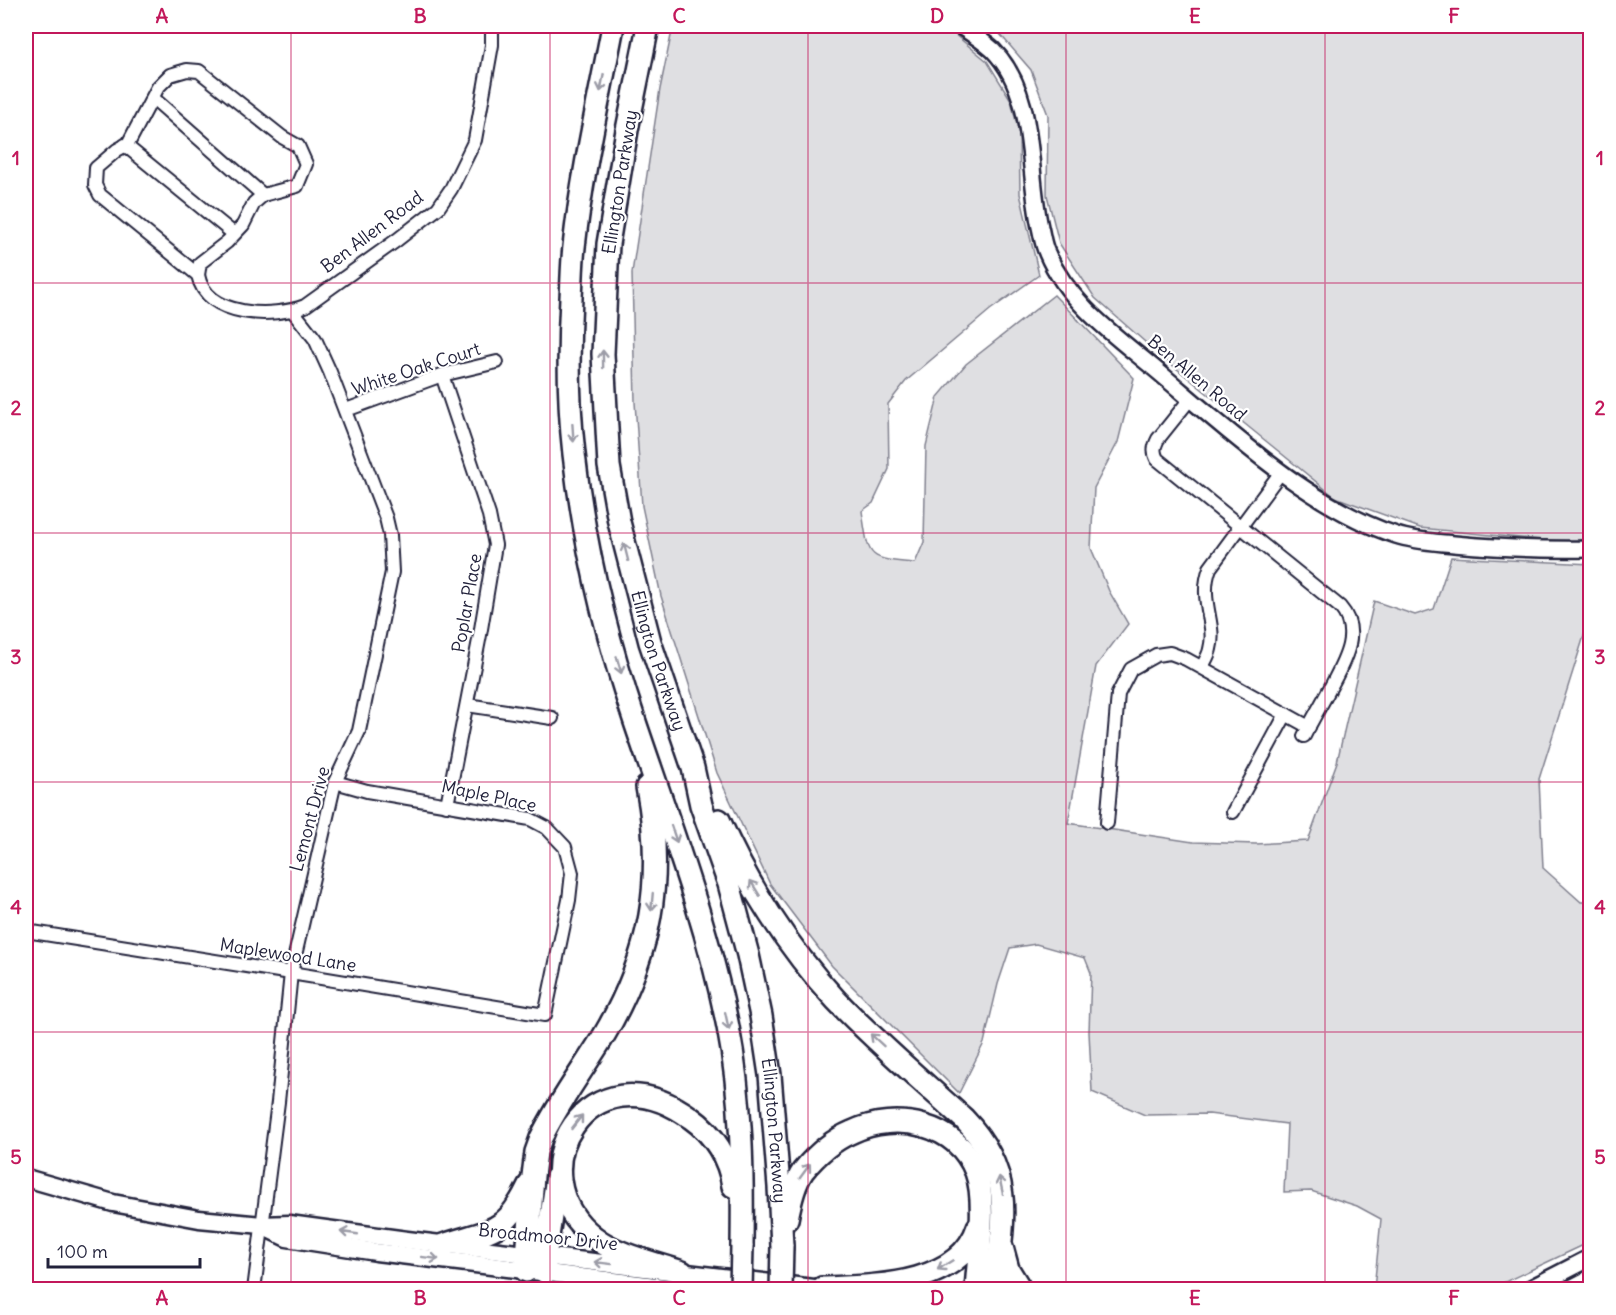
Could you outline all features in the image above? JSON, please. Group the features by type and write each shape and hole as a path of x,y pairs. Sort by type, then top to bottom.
{"highway":[{"name":"Ellington Parkway","path":"613,26 590,143 573,249 568,361 574,454 603,611 634,719 690,878 710,948 728,1027 739,1115 741,1290"},
{"name":"Ellington Parkway","path":"648,26 627,130 608,244 603,354 606,432 613,490 627,558 650,642 693,768 701,805 739,918 761,1016 774,1109 782,1246 781,1290"},
{"path":"536,1263 533,1176 536,1152 541,1138 619,1009 649,928 655,846 651,808 634,719"},
{"path":"693,768 707,791 722,827 747,875 795,948 835,998 861,1025 964,1119 991,1154 1001,1183 1003,1212 994,1290"},
{"path":"536,1263 560,1159 570,1131 590,1108 618,1095 633,1094 660,1100 695,1120 706,1131 726,1160 731,1176 742,1246"},
{"path":"782,1246 789,1205 802,1173 822,1150 859,1129 881,1124 916,1123 939,1131 962,1148 970,1159 979,1182 981,1208 976,1290"},
{"path":"560,1159 560,1184 568,1207 586,1230 607,1245 685,1281"},
{"path":"443,1245 483,1234 505,1222 516,1210 533,1176"},
{"path":"826,1289 906,1281 931,1274 956,1257 976,1234 980,1221"},
{"path":"1000,1243 1008,1269 1022,1290"}],"main road":[{"name":"Broadmoor Drive","path":"26,1178 113,1203 158,1212 262,1225 289,1224 443,1245 536,1263"},
{"name":"Broadmoor Drive","path":"262,1225 287,1238 536,1263 685,1281 826,1289"},
{"path":"1528,1290 1590,1258"}],"street":[{"name":"Ben Allen Road","path":"125,145 96,168 95,185 100,195 198,275 206,292 223,306 251,313 293,311 305,306 438,208 451,189 475,140 492,45 492,26"},
{"name":"Ben Allen Road","path":"960,26 993,50 1013,78 1026,114 1037,213 1046,251 1057,273 1087,310 1190,399 1281,472 1344,513 1377,529 1399,537 1487,547 1590,549"},
{"path":"198,275 200,263 234,234 243,225 254,203 263,195 297,186 306,164 298,146 199,71 187,70 170,75 158,87 144,116 125,145 234,234"},
{"path":"153,98 263,195"},
{"name":"Lemont Drive","path":"254,1290 278,1102 291,973 335,782 359,731 392,572 390,535 386,518 346,410 315,339 293,311"},
{"name":"White Oak Court","path":"346,410 442,375 497,362"},
{"name":"Poplar Place","path":"442,375 489,515 495,544 447,806"},
{"path":"1107,823 1118,694 1131,669 1156,655 1170,653 1202,667 1286,714 1306,731 1348,651 1351,632 1348,619 1340,607 1157,459 1154,446 1190,399"},
{"path":"1202,667 1211,648 1205,580 1213,562 1281,472"},
{"path":"467,705 552,717"},
{"path":"1233,812 1286,714"},
{"name":"Maple Place","path":"335,782 367,791 530,819 547,828 565,847 572,873 569,900 544,1016"},
{"name":"Maplewood Lane","path":"26,931 544,1016"}],"shaded area":[{"path":"673,26 942,26 987,61 1011,100 1019,134 1020,194 1039,275 990,310 906,381 888,404 889,469 873,503 862,511 866,538 873,553 887,560 915,563 924,542 926,446 938,397 966,364 1054,295 1134,378 1118,442 1094,488 1091,548 1109,591 1128,624 1096,666 1068,823 1193,842 1256,844 1308,841 1337,762 1374,601 1415,615 1434,609 1451,557 1590,564 1590,617 1539,779 1543,868 1581,902 1590,902 1590,1242 1490,1289 1374,1289 1381,1219 1357,1206 1311,1191 1284,1192 1287,1124 1209,1114 1145,1115 1092,1092 1089,1032 1091,973 1085,958 1036,944 1010,948 998,984 984,1043 959,1093 832,966 770,884 717,773 661,596 642,506 635,402 632,273 660,89"},
{"path":"993,26 1590,26 1590,539 1562,542 1420,528 1335,497 1161,356 1095,298 1059,243 1047,195 1048,115 1031,70"}]}
